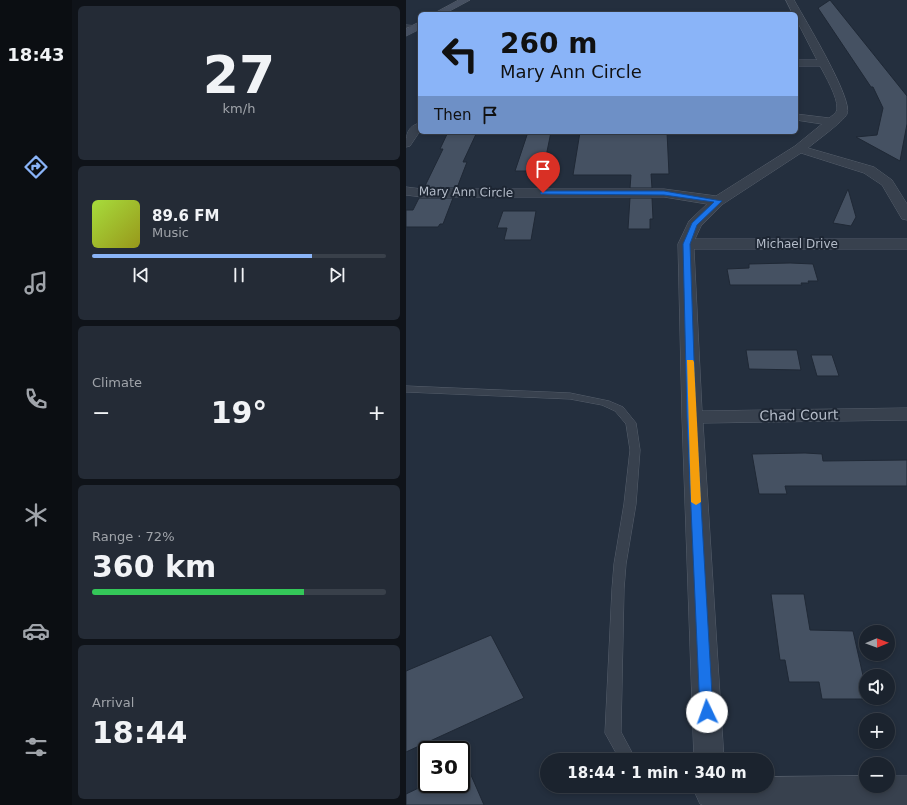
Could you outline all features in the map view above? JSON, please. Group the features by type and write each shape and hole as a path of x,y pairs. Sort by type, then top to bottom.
{"main road":[{"path":"441,12 466,0"},
{"path":"406,33 418,27"}],"street":[{"path":"790,0 795,12"},
{"path":"709,753 692,417 686,244 694,224 718,201 799,149 841,114 843,107 824,63 800,24"},
{"path":"798,63 824,63"},
{"path":"798,117 833,122"},
{"path":"406,143 415,129 418,127"},
{"path":"799,149 869,170 887,182 907,216"},
{"name":"Mary Ann Circle","path":"406,191 422,193 664,193 718,201"},
{"name":"Michael Drive","path":"686,244 907,244"},
{"name":"Chad Court","path":"692,417 907,414"},
{"path":"711,795 907,791"}],"lane":[{"path":"406,26 418,26"},
{"path":"406,389 570,396 605,403 619,409 631,423 635,450 630,504 620,564 618,589 613,733 624,753"}],"building":[{"path":"830,0 907,96 907,124 900,161 856,137 877,135 883,108 873,87 871,87 818,8"},
{"path":"447,134 476,134 463,162 467,162 457,188 424,188 443,149 440,149"},
{"path":"527,134 551,134 543,171 515,171"},
{"path":"580,134 667,134 669,174 651,174 652,188 630,188 631,175 573,175"},
{"path":"848,189 856,217 851,226 833,223"},
{"path":"419,198 453,198 443,224 440,224 438,227 406,227 406,210 413,210"},
{"path":"630,198 652,198 653,219 650,219 650,229 628,229"},
{"path":"503,211 536,211 531,240 504,240 507,228 497,228"},
{"path":"749,264 813,264 818,281 808,281 809,283 801,283 802,285 730,285 727,269 749,268"},
{"path":"746,350 797,350 801,370 749,369"},
{"path":"811,355 832,355 839,376 817,376"},
{"path":"752,454 822,454 823,461 907,460 907,486 785,486 787,494 759,494"},
{"path":"771,594 804,594 810,630 853,631 862,669 859,669 859,699 822,699 819,682 789,682 785,660 780,660"},
{"path":"491,635 524,698 430,741 418,741 418,747 406,752 406,671"},
{"path":"470,773 484,805 406,805 406,794 418,788 418,793 470,793"}],"slow traffic":[{"path":"690,362 696,502"}],"route":[{"path":"543,193 664,193 718,201 694,224 686,244 692,417 707,712"}]}
